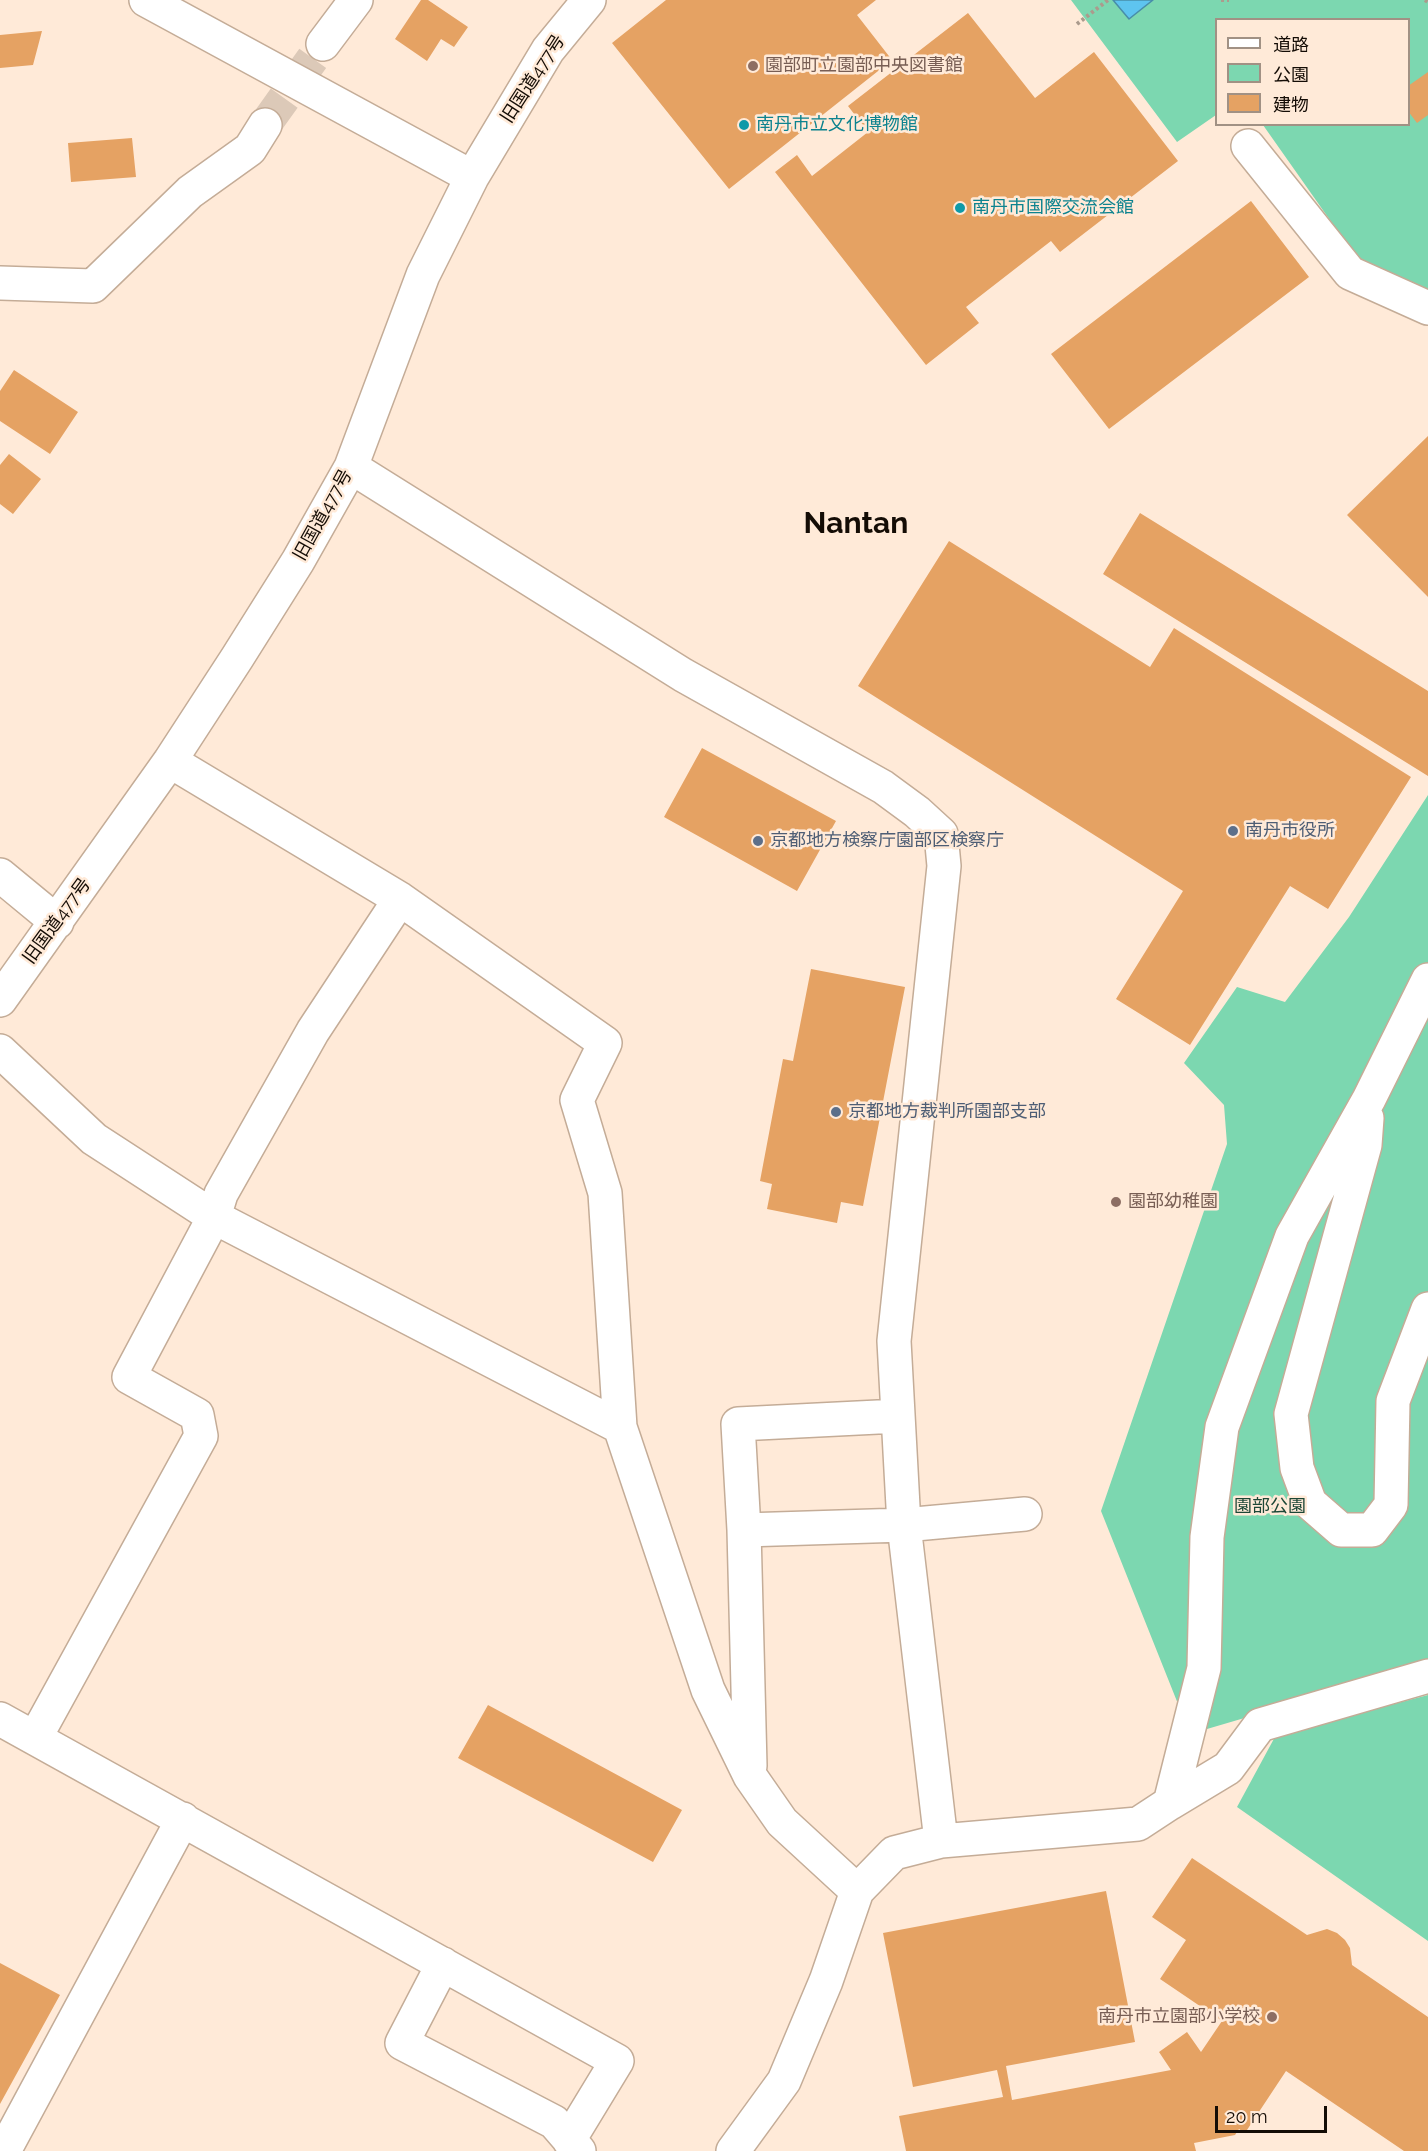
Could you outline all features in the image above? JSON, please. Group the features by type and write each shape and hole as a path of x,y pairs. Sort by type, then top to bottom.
{"street":[{"path":"146,0 472,177"},
{"path":"323,44 356,0"},
{"name":"旧国道477号","path":"0,1000 170,761 286,581 351,467 423,275 472,177 548,50 589,0"},
{"path":"0,283 93,286 190,192 250,149 265,125"},
{"path":"1248,146 1350,273 1428,308"},
{"path":"351,467 683,675 883,787 917,812 941,834 944,866 894,1341 904,1525 941,1841"},
{"path":"170,761 400,899 605,1043 577,1100 605,1193 620,1427 708,1690 750,1776 782,1822 857,1890"},
{"path":"0,875 57,922"},
{"path":"35,1738 201,1436 197,1415 129,1377 214,1217 221,1194 314,1031 400,899"},
{"path":"1170,1803 1204,1668 1207,1537 1222,1427 1292,1236 1369,1099 1428,980"},
{"path":"0,1051 94,1139 214,1217 620,1427"},
{"path":"1369,1099 1365,1145 1291,1414 1297,1468 1310,1503 1341,1530 1372,1530 1391,1505 1393,1401 1428,1309"},
{"path":"750,1776 744,1530 738,1424 898,1416"},
{"path":"744,1530 904,1525 1025,1514"},
{"path":"733,2151 784,2081 826,1981 857,1890 894,1853 941,1841 1138,1824 1228,1768 1260,1725 1428,1676"},
{"path":"0,1719 183,1819 617,2061 574,2146 554,2122 402,2043 443,1964"},
{"path":"4,2151 183,1819"}],"path":[{"path":"1077,24 1108,0"},
{"path":"1221,0 1229,0"}],"green space":[{"path":"1071,0 1428,0 1428,302 1363,267 1264,126 1410,126 1410,18 1215,18 1215,116 1177,142"},
{"name":"園部公園","path":"1428,795 1428,1664 1190,1734 1101,1511 1227,1144 1224,1105 1184,1063 1237,987 1285,1002 1349,917"},
{"path":"1428,1695 1428,1941 1237,1807 1276,1735"}],"water":[{"path":"1113,0 1153,0 1129,19"}],"building":[{"path":"421,0 428,0 468,27 454,47 441,39 427,61 395,39"},
{"name":"南丹市立文化博物館","path":"666,0 876,0 857,15 892,60 729,189 612,43"},
{"name":"南丹市国際交流会館","path":"968,13 1035,98 1094,52 1178,161 1060,252 1051,241 966,307 979,323 926,365 775,172 797,155 812,176 868,132 848,106"},
{"path":"42,31 33,65 0,68 0,35"},
{"path":"1428,72 1428,115 1417,123 1410,114 1410,85"},
{"path":"132,138 136,177 71,182 68,143"},
{"path":"1251,201 1309,277 1109,429 1051,354"},
{"path":"14,370 78,412 50,454 0,421 0,391"},
{"path":"1428,436 1428,597 1347,515"},
{"path":"9,454 41,479 13,514 0,504 0,465"},
{"path":"1140,513 1428,691 1428,776 1103,574"},
{"name":"南丹市役所","path":"949,541 1150,667 1174,628 1411,777 1328,909 1290,886 1190,1045 1116,999 1183,891 858,686"},
{"path":"702,748 836,821 797,891 664,817"},
{"path":"811,969 905,987 863,1206 841,1202 837,1223 767,1209 772,1184 760,1181 783,1059 793,1061"},
{"path":"488,1705 682,1810 653,1862 458,1758"},
{"path":"1192,1858 1307,1935 1327,1929 1337,1933 1350,1948 1352,1965 1428,2017 1428,2151 1404,2151 1286,2071 1245,2133 1239,2129 1235,2135 1194,2143 1196,2151 906,2151 899,2116 1003,2097 997,2070 913,2087 883,1933 1106,1891 1135,2042 1006,2066 1012,2100 1171,2070 1159,2052 1187,2032 1201,2052 1222,2021 1160,1979 1186,1940 1152,1917"},
{"path":"0,1963 60,1995 0,2104"}],"tunnel":[{"path":"265,125 323,44"}],"place":[{"name":"園部町立園部中央図書館","path":"753,66"},
{"name":"南丹市立文化博物館","path":"744,125"},
{"name":"南丹市国際交流会館","path":"960,208"},
{"name":"南丹市役所","path":"1233,831"},
{"name":"京都地方検察庁園部区検察庁","path":"758,841"},
{"name":"京都地方裁判所園部支部","path":"836,1112"},
{"name":"園部幼稚園","path":"1116,1202"},
{"name":"南丹市立園部小学校","path":"1272,2017"}],"district":[{"name":"Nantan","path":"856,524"}]}
